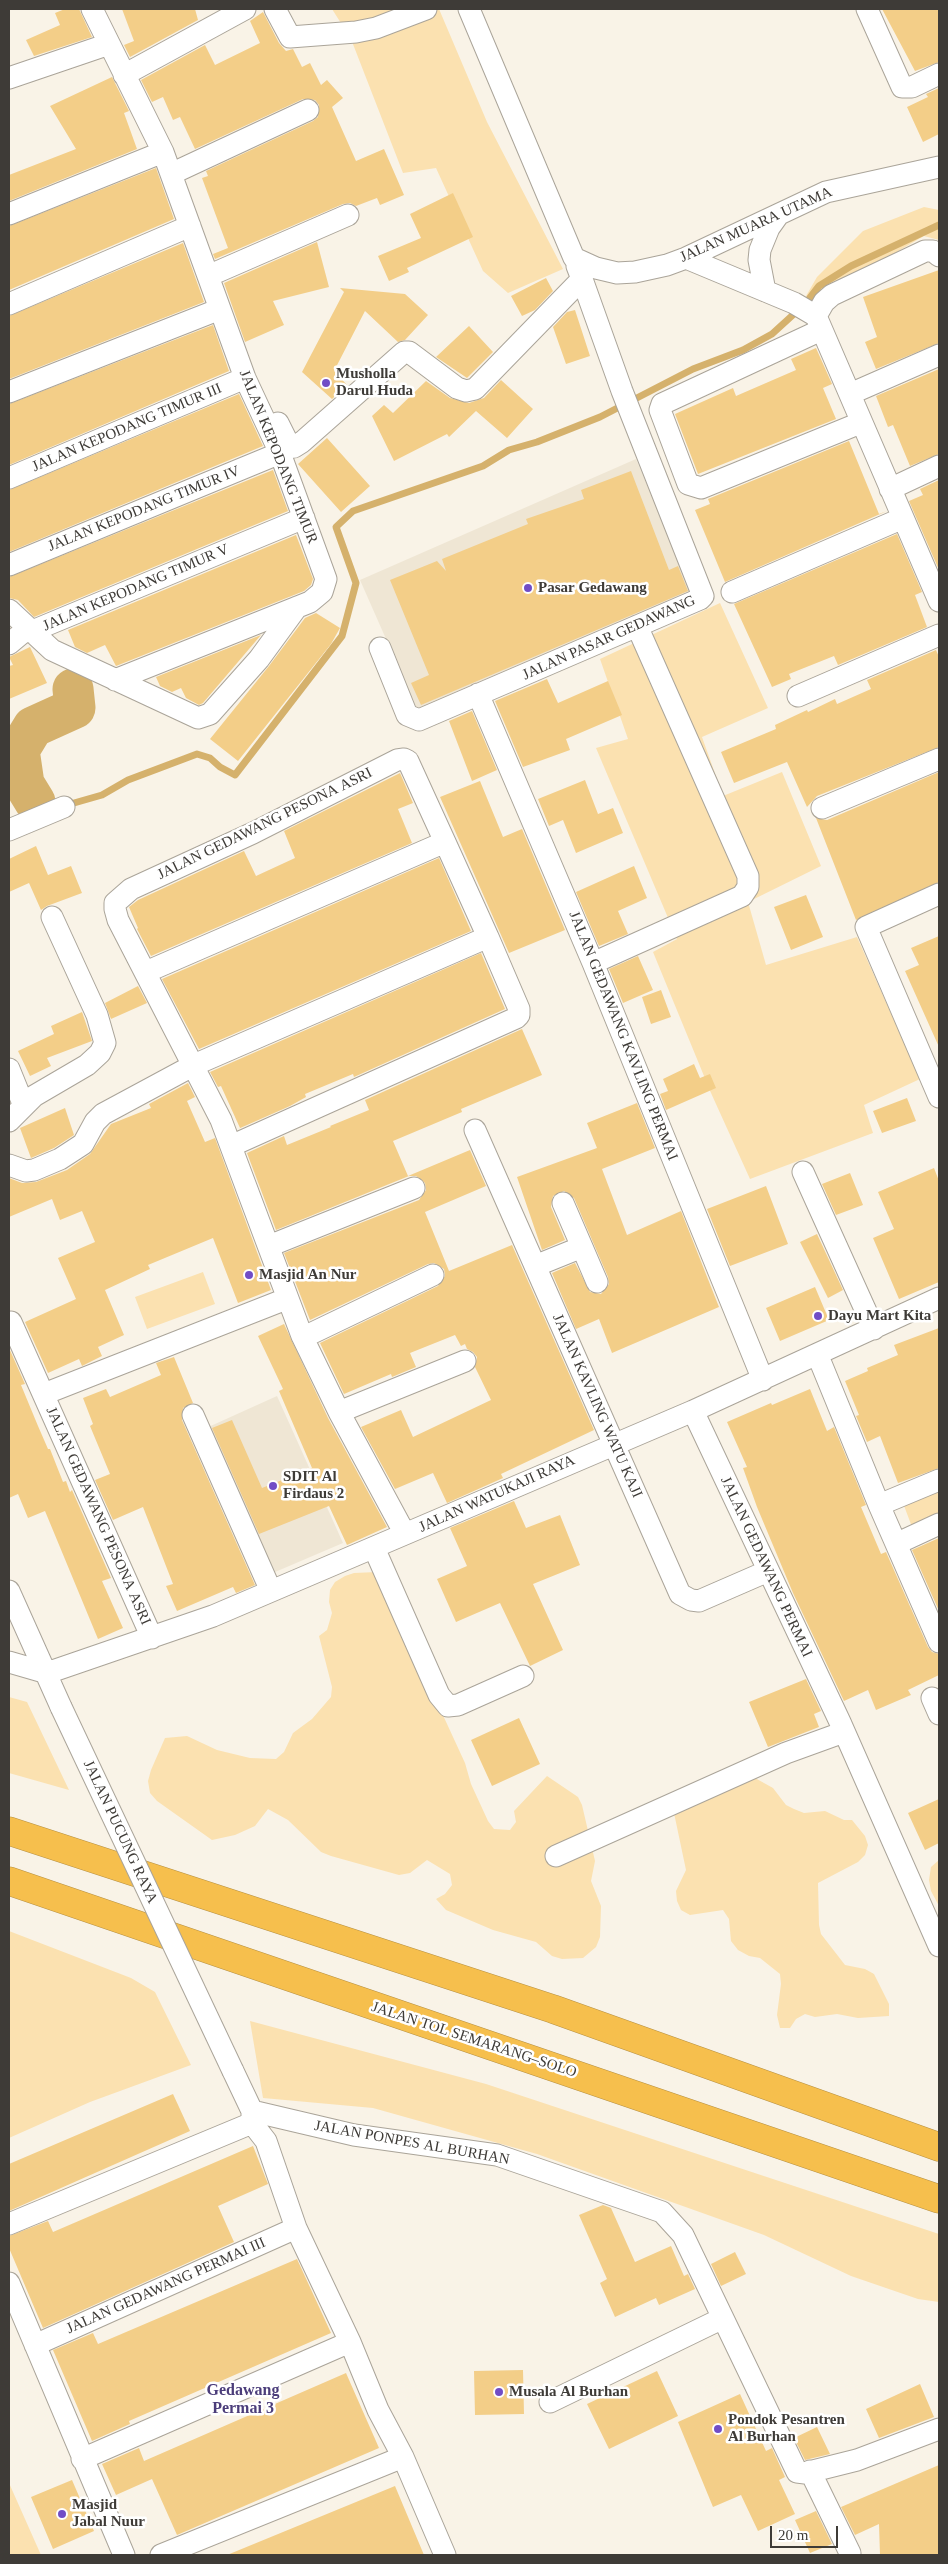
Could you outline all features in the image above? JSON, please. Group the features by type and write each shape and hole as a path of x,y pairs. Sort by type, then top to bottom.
{"highway":[{"path":"9,1830 553,2008 939,2146"},
{"name":"JALAN TOL SEMARANG–SOLO","path":"9,1881 939,2199"}],"street":[{"name":"JALAN KEPODANG TIMUR","path":"92,9 163,152 245,378 280,454 326,579 322,592 310,602 115,680"},
{"path":"124,75 245,9"},
{"path":"275,9 288,37 356,32 376,28 426,9"},
{"path":"469,9 582,279"},
{"path":"867,9 902,87 912,87 939,74"},
{"path":"9,78 108,44"},
{"path":"171,174 308,110"},
{"path":"9,214 163,152"},
{"name":"JALAN MUARA UTAMA","path":"574,258 596,268 617,272 635,272 686,258 826,192 939,167"},
{"path":"765,291 758,260 769,228 779,214"},
{"path":"208,276 348,215"},
{"path":"9,304 190,226"},
{"path":"860,423 701,488 688,484 660,410 662,404 810,315 832,295 925,251 933,251 939,256"},
{"path":"686,258 765,291 810,315 850,394 860,423 938,596"},
{"name":"JALAN KEPODANG TIMUR","path":"235,348 253,372 287,441 294,446 325,423 404,352 409,352 457,388 466,391 475,389 582,279"},
{"name":"JALAN PASAR GEDAWANG","path":"380,648 407,715 412,719 419,720 703,596 622,391 582,279"},
{"path":"9,392 220,309"},
{"path":"850,394 939,355"},
{"name":"JALAN KEPODANG TIMUR III","path":"9,478 245,378"},
{"name":"JALAN KEPODANG TIMUR IV","path":"9,565 280,454"},
{"path":"890,489 939,466"},
{"name":"JALAN KEPODANG TIMUR V","path":"22,634 304,518"},
{"path":"732,592 903,518"},
{"name":"JALAN KEPODANG TIMUR V","path":"22,634 192,718 205,717 210,714 260,659 297,606"},
{"path":"9,610 22,634"},
{"path":"593,963 742,896 748,887 748,876 637,626"},
{"path":"798,696 939,635"},
{"name":"JALAN GEDAWANG KAVLING PERMAI","path":"478,694 593,963 762,1380"},
{"name":"JALAN GEDAWANG PESONA ASRI","path":"231,1146 519,1015 519,1009 488,937 408,761 404,758 253,833 130,889 115,903 114,909 194,1064 231,1146 269,1246 286,1299 302,1336 339,1412 405,1534"},
{"path":"822,808 939,759"},
{"path":"9,830 64,807"},
{"path":"146,972 444,842"},
{"path":"939,894 880,919 866,927 939,1097"},
{"path":"16,1114 34,1096 87,1064 100,1053 105,1043 97,1015 52,917"},
{"path":"9,1165 26,1171 34,1170 60,1159 84,1144 95,1122 103,1114 194,1064 488,937"},
{"path":"9,1069 16,1114"},
{"name":"JALAN KAVLING WATU KAJI","path":"475,1130 680,1594 691,1600 708,1599 768,1571"},
{"path":"804,1172 874,1329"},
{"path":"269,1246 414,1188"},
{"path":"563,1203 597,1282"},
{"path":"535,1266 582,1247"},
{"path":"302,1336 304,1337 433,1275"},
{"name":"JALAN GEDAWANG PESONA ASRI","path":"44,1394 286,1299"},
{"name":"JALAN WATUKAJI RAYA","path":"48,1673 213,1616 693,1411 939,1300"},
{"name":"JALAN GEDAWANG PESONA ASRI","path":"11,1322 152,1638"},
{"path":"818,1356 879,1505 898,1543 939,1642"},
{"path":"339,1412 466,1361"},
{"name":"JALAN GEDAWANG PERMAI","path":"693,1411 842,1727 939,1946"},
{"path":"193,1415 271,1591"},
{"path":"879,1505 939,1480"},
{"path":"898,1543 939,1524"},
{"path":"374,1548 439,1695 448,1706 458,1705 523,1676"},
{"name":"JALAN PUCUNG RAYA","path":"9,1591 48,1673 61,1707 233,2071 252,2117"},
{"path":"9,1662 48,1673"},
{"path":"556,1856 842,1727"},
{"path":"9,2224 252,2117 266,2141 296,2228 350,2342 378,2410 403,2457 445,2555"},
{"name":"JALAN PONPES AL BURHAN","path":"252,2117 354,2135 497,2155 654,2208 674,2222 683,2235 723,2318 803,2471 850,2554"},
{"name":"JALAN GEDAWANG PERMAI III","path":"35,2345 296,2228"},
{"path":"9,2283 124,2555"},
{"path":"550,2402 723,2318"},
{"path":"82,2459 350,2342"},
{"path":"803,2471 857,2460 939,2429"},
{"path":"162,2555 403,2457"}],"shaded area":[{"path":"332,9 439,9 487,122 563,269 508,293 483,271 436,168 403,173 351,39"},
{"path":"924,207 939,210 939,240 924,236 829,291 806,296 817,277 863,231"},
{"name":"Pasar Gedawang","path":"636,459 695,596 420,716 360,580"},
{"path":"720,603 768,708 702,737 723,796 782,772 821,866 748,902 766,965 857,937 920,1079 864,1105 873,1133 750,1179 711,1093 653,952 677,939 596,748 628,739 600,659"},
{"path":"203,1272 215,1304 147,1329 135,1297"},
{"name":"SDIT Al Firdaus 2","path":"277,1396 343,1543 268,1575 204,1429"},
{"path":"939,1488 939,1516 912,1527 903,1503"},
{"path":"377,1572 465,1763 471,1784 488,1821 494,1829 510,1830 516,1822 514,1811 547,1776 578,1797 582,1805 595,1861 591,1881 601,1906 600,1937 596,1947 583,1958 562,1959 552,1956 536,1942 493,1930 446,1910 436,1899 445,1894 452,1885 450,1874 427,1860 410,1873 399,1875 331,1856 321,1852 288,1820 268,1809 255,1826 235,1835 212,1840 157,1801 150,1793 148,1781 151,1770 165,1738 187,1736 217,1750 250,1758 276,1759 284,1752 293,1733 312,1719 331,1697 332,1687 319,1636 327,1630 332,1613 329,1602 330,1590 335,1582 345,1576 354,1573"},
{"path":"9,1697 27,1702 69,1790 9,1773"},
{"path":"755,1778 773,1788 786,1805 804,1813 825,1811 844,1820 852,1820 865,1836 868,1845 865,1855 858,1862 818,1883 819,1925 821,1934 845,1965 865,1969 874,1974 889,2004 889,2016 858,2018 837,2014 815,2017 805,2014 796,2019 790,2028 780,2028 777,2015 781,1984 780,1974 760,1958 749,1956 738,1950 731,1941 729,1919 723,1910 690,1915 681,1910 677,1901 676,1891 686,1870 674,1813"},
{"path":"939,1860 939,1906 931,1891 929,1880 931,1867"},
{"path":"9,1931 131,1978 155,1992 191,2065 90,2102 9,2138"},
{"path":"250,2021 486,2084 939,2234 939,2302 918,2299 851,2276 764,2235 537,2154 373,2108 263,2098"},
{"path":"9,2483 41,2555 9,2555"}],"building":[{"path":"65,9 79,9 92,37 34,56 26,40 60,25 55,13"},
{"path":"122,9 195,9 198,20 130,57 124,45 134,41"},
{"path":"882,9 939,9 939,62 915,71"},
{"path":"263,12 279,43 286,51 293,49 302,67 310,63 321,85 327,80 343,98 332,107 356,161 384,149 404,195 380,205 377,198 356,206 350,203 343,204 215,259 213,254 228,248 202,178 208,176 206,171 313,121 318,117 319,105 315,100 303,99 195,149 180,117 173,120 163,97 152,102 141,80 205,45 215,65 260,43 250,21"},
{"path":"112,77 129,111 124,113 137,149 9,201 9,175 76,149 50,106"},
{"path":"939,88 939,134 923,142 907,107 928,97 926,94"},
{"path":"156,168 174,219 9,290 9,226"},
{"path":"453,193 473,237 407,268 409,272 389,281 378,256 421,238 410,214"},
{"path":"317,242 329,287 273,301 284,325 245,342 224,283"},
{"path":"183,243 204,302 9,379 9,316"},
{"path":"939,270 939,343 876,369 865,342 877,337 863,297"},
{"path":"546,278 553,291 535,310 522,316 511,296"},
{"path":"340,288 405,294 428,315 405,340 398,342 365,311 334,371 347,385 332,399 302,372 344,292"},
{"path":"575,310 590,356 566,364 553,327 567,312"},
{"path":"213,325 229,371 9,465 9,404"},
{"path":"469,326 493,352 467,378 436,357"},
{"path":"816,348 832,384 823,388 836,419 698,474 675,414 733,388 736,396 796,370 791,359"},
{"path":"939,369 939,454 910,466 893,425 888,427 876,396"},
{"path":"501,380 533,409 507,438 476,411 449,437 447,434 394,461 372,416 384,405 393,413 426,381 450,398 469,403 484,398"},
{"path":"239,394 263,446 9,552 9,490"},
{"path":"327,438 370,486 341,512 298,464"},
{"path":"849,441 879,514 887,511 725,582 695,510 710,504 708,499"},
{"path":"273,470 288,511 34,617 18,600 9,598 9,577"},
{"name":"Pasar Gedawang","path":"631,471 669,570 678,566 688,591 421,705 411,683 429,675 390,580 437,561 446,571 442,559 528,524 526,519 584,499 581,490"},
{"path":"939,480 939,570 909,501 923,495 920,489"},
{"path":"897,534 922,592 915,595 927,627 838,665 834,656 789,674 791,679 772,687 734,604"},
{"path":"296,535 313,579 311,585 304,591 116,666 105,645 87,653 75,647 68,630"},
{"path":"316,613 340,628 331,644 238,761 210,739 305,618"},
{"path":"261,635 203,703 199,705 186,698 181,688 172,692 160,686 156,677"},
{"path":"30,647 47,683 9,699 9,666 13,665 9,657"},
{"path":"936,650 939,657 939,747 817,796 807,807 787,762 734,783 721,752 776,729 775,725 807,710 808,712 835,699 837,704 871,689 867,680"},
{"path":"547,679 558,703 608,681 622,715 566,739 570,750 523,767 495,701"},
{"path":"472,711 497,770 472,781 449,721"},
{"path":"939,772 939,882 856,920 816,818 827,820"},
{"path":"400,773 413,803 398,809 412,843 151,956 137,929 129,907 138,900 244,851 256,876 295,858 284,831"},
{"path":"585,780 598,814 613,808 623,833 576,853 563,820 549,826 538,799"},
{"path":"480,781 503,837 522,829 565,930 509,953 440,797"},
{"path":"36,846 48,875 71,866 82,893 41,910 29,883 9,892 9,859"},
{"path":"439,858 471,931 199,1049 162,979"},
{"path":"634,866 647,898 618,911 628,934 599,946 576,892"},
{"path":"806,895 823,937 791,950 774,907"},
{"path":"939,936 939,1047 905,971 919,965 911,948"},
{"path":"481,953 505,1009 354,1077 353,1074 305,1094 306,1097 290,1106 238,1129 240,1128 221,1086 218,1087 210,1072"},
{"path":"638,956 653,990 623,1003 609,969"},
{"path":"138,986 147,1003 111,1019 105,1003"},
{"path":"661,990 671,1017 651,1024 642,997"},
{"path":"82,1012 92,1041 47,1058 51,1066 30,1076 18,1051 54,1034 51,1026"},
{"path":"522,1029 542,1075 461,1109 462,1112 393,1141 408,1176 470,1150 486,1186 425,1212 449,1271 512,1245 594,1430 501,1474 503,1478 447,1503 433,1473 395,1489 361,1427 401,1410 413,1437 491,1400 475,1367 477,1357 467,1349 465,1344 461,1346 455,1335 410,1353 416,1367 392,1377 391,1374 344,1394 320,1343 438,1286 445,1276 444,1269 434,1263 428,1264 310,1320 284,1253 419,1200 426,1190 425,1183 416,1176 409,1176 276,1230 247,1153 284,1136 287,1145 369,1110 365,1100"},
{"path":"694,1064 700,1078 710,1074 716,1088 666,1110 660,1094 668,1091 663,1079"},
{"path":"188,1083 195,1097 187,1101 205,1142 215,1138 271,1290 238,1303 213,1238 148,1265 150,1269 105,1290 124,1335 98,1347 102,1356 82,1366 79,1359 48,1373 25,1322 76,1299 58,1258 95,1242 82,1211 60,1220 52,1199 9,1217 9,1178 22,1183 36,1182 67,1170 90,1154 111,1124 151,1108 149,1104"},
{"path":"907,1098 916,1121 882,1133 873,1111"},
{"path":"637,1103 655,1148 602,1169 627,1235 681,1211 719,1307 612,1353 599,1319 576,1329 552,1273 575,1263 590,1292 601,1294 609,1284 608,1277 574,1198 564,1191 553,1196 551,1207 565,1240 542,1250 517,1177 597,1148 587,1123"},
{"path":"65,1108 74,1135 54,1148 31,1158 20,1128"},
{"path":"934,1168 939,1181 939,1282 899,1299 873,1238 894,1229 878,1192"},
{"path":"850,1173 863,1205 836,1215 822,1184"},
{"path":"766,1186 788,1244 730,1266 707,1209"},
{"path":"817,1234 843,1290 828,1298 800,1242"},
{"path":"815,1287 829,1320 780,1341 766,1308"},
{"path":"284,1324 328,1418 387,1527 347,1545 329,1506 259,1534 212,1428 232,1420 262,1488 312,1468 279,1391 283,1389 258,1336"},
{"path":"939,1328 939,1468 898,1483 880,1436 867,1442 856,1416 859,1415 845,1381 868,1371 867,1368 898,1355 894,1345"},
{"path":"9,1348 25,1384 21,1385 48,1449 50,1449 63,1482 66,1481 70,1492 72,1490 111,1578 102,1581 123,1628 98,1639 45,1511 28,1518 18,1494 9,1498"},
{"path":"174,1357 193,1403 183,1408 182,1420 255,1585 236,1593 233,1587 177,1611 166,1586 173,1584 143,1507 113,1520 95,1480 110,1474 90,1426 93,1424 83,1398 106,1389 110,1397 161,1375 156,1363"},
{"path":"810,1389 827,1431 834,1427 866,1505 861,1507 881,1554 886,1552 928,1647 932,1652 939,1654 939,1675 908,1690 911,1695 876,1710 868,1690 844,1701 793,1593 757,1507 743,1468 747,1467 727,1422"},
{"path":"514,1501 526,1528 560,1515 580,1565 533,1584 563,1650 530,1666 500,1603 456,1622 437,1579 467,1566 450,1528"},
{"path":"939,1538 939,1611 912,1550"},
{"path":"806,1679 821,1711 814,1714 819,1727 768,1747 749,1702"},
{"path":"519,1718 540,1764 492,1786 471,1740"},
{"path":"939,1799 939,1843 925,1850 908,1813"},
{"path":"173,2094 190,2131 9,2211 9,2164"},
{"path":"253,2146 268,2184 218,2206 234,2242 43,2328 9,2248 9,2236 48,2221 53,2232"},
{"path":"603,2205 611,2208 635,2262 671,2246 684,2276 688,2274 695,2289 659,2305 656,2298 615,2317 600,2283 607,2279 579,2215"},
{"path":"735,2252 746,2274 721,2286 711,2264"},
{"path":"297,2259 331,2333 129,2421 130,2424 92,2441 53,2350 93,2333 98,2344"},
{"name":"Musala Al Burhan","path":"523,2370 524,2414 475,2415 474,2371"},
{"path":"657,2371 678,2416 609,2449 587,2404"},
{"path":"346,2373 379,2448 177,2535 152,2479 116,2495 102,2464 139,2448 144,2461"},
{"path":"920,2384 934,2417 879,2438 866,2409"},
{"path":"740,2394 766,2451 772,2448 785,2477 779,2480 795,2514 758,2531 741,2495 713,2507 678,2422"},
{"path":"817,2427 830,2454 805,2460 794,2438"},
{"path":"939,2465 939,2555 880,2555 879,2524 855,2535 841,2507"},
{"name":"Masjid Jabal Nuur","path":"72,2480 94,2531 53,2549 31,2497"},
{"path":"395,2486 424,2555 227,2555"},
{"path":"816,2511 832,2544 810,2553 795,2520"}],"waterway":[{"path":"67,805 102,795 128,780 197,754 210,758 220,767 235,775 342,636 356,583 336,527 353,511 483,466 509,450 537,442 600,417 693,369 743,350 772,334 806,303 819,286 851,266 939,225"},
{"path":"35,802 24,784 19,750 33,727 75,708 73,689"},
{"path":"35,802 52,807"}],"place":[{"name":"Musholla Darul Huda","path":"326,383"},
{"name":"Pasar Gedawang","path":"528,588"},
{"name":"Masjid An Nur","path":"249,1275"},
{"name":"Dayu Mart Kita","path":"818,1316"},
{"name":"SDIT Al Firdaus 2","path":"273,1486"},
{"name":"Musala Al Burhan","path":"499,2392"},
{"name":"Pondok Pesantren Al Burhan","path":"718,2429"},
{"name":"Masjid Jabal Nuur","path":"62,2514"}],"district":[{"name":"Gedawang Permai 3","path":"243,2400"}]}
